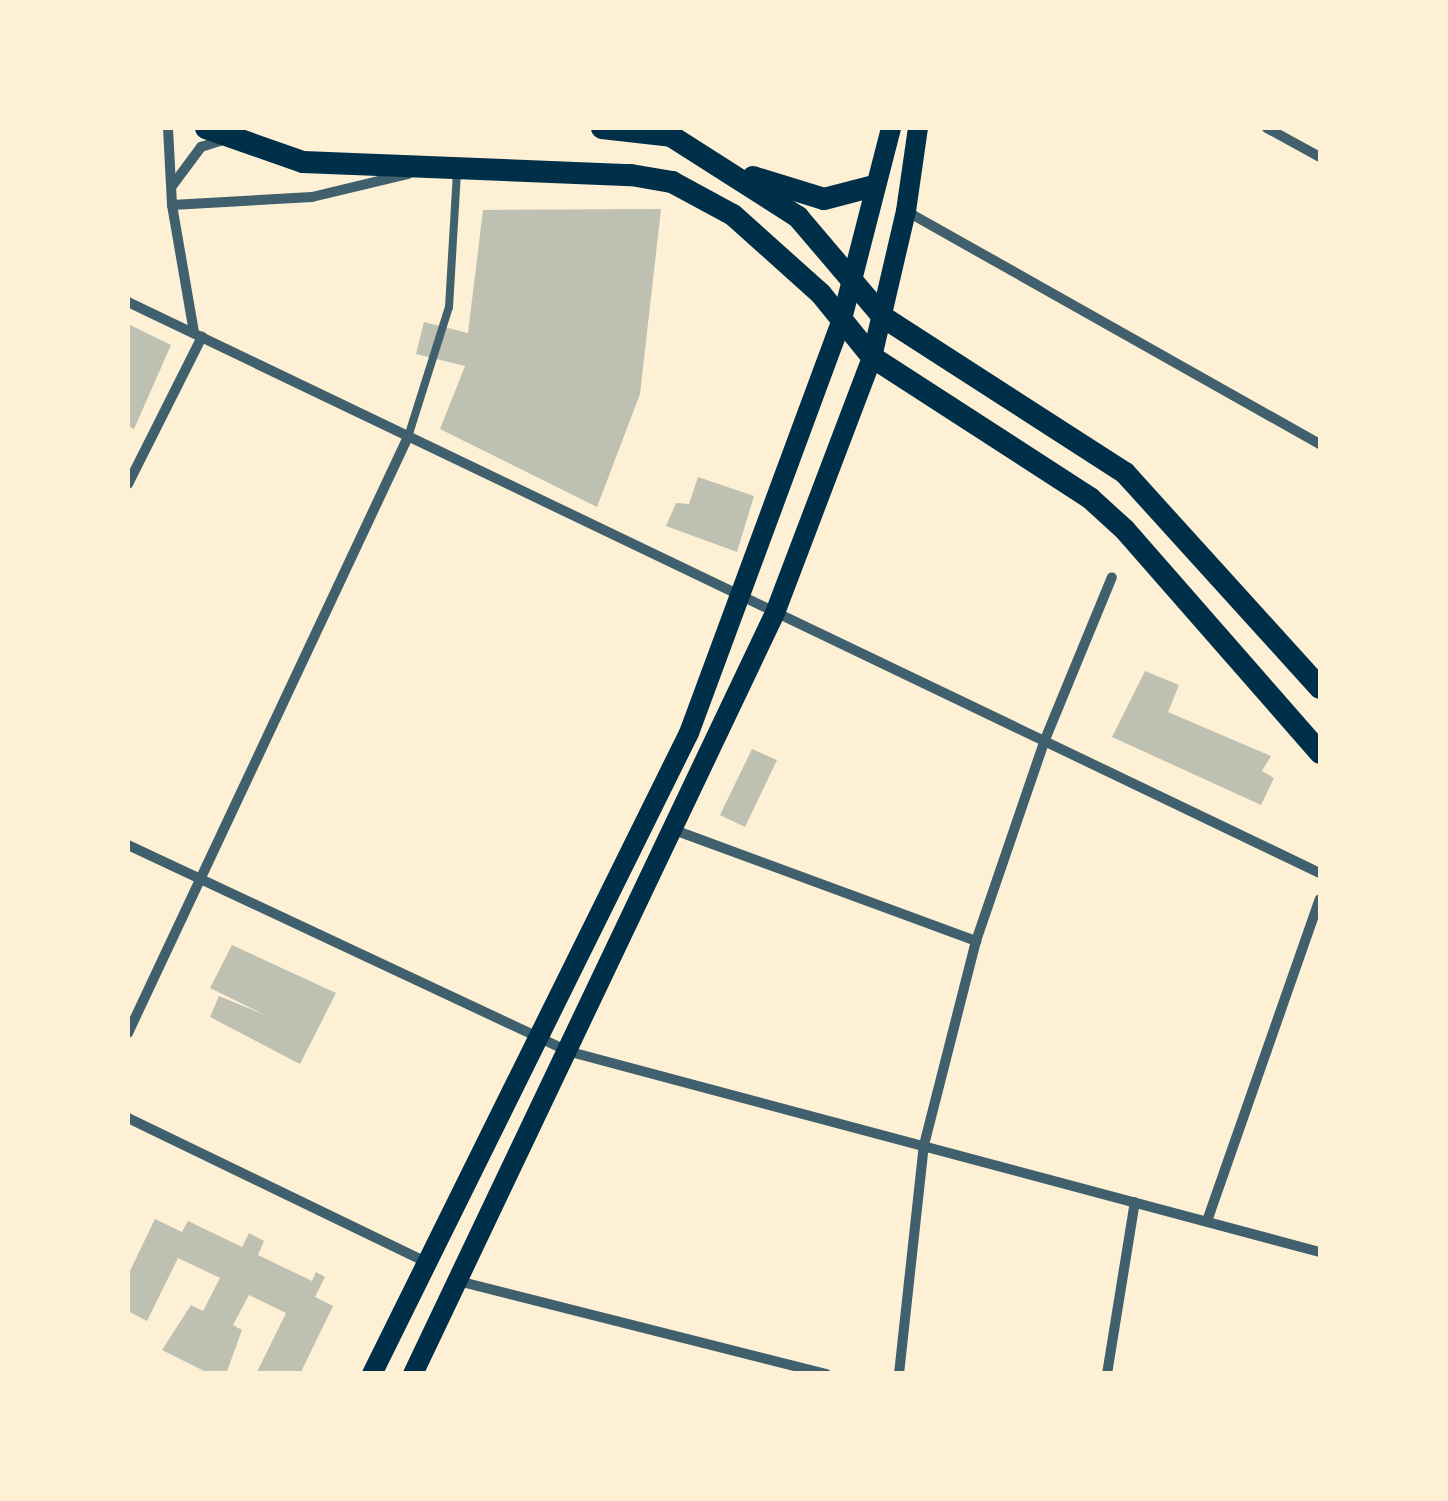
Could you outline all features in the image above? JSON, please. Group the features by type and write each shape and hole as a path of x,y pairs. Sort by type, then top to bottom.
{"main road":[{"path":"206,128 303,162 420,170 597,173 672,182 767,240 842,319 872,357 1114,519 1320,753"},
{"path":"602,128 671,132 737,172 798,217 852,274 883,317 1125,473 1320,688"},
{"path":"372,1374 431,1265 689,734 743,598 842,319 890,128"},
{"path":"413,1374 566,1051 677,831 776,614 872,357 906,211 918,128"},
{"path":"737,172 824,199 874,186"}],"street":[{"path":"128,484 198,335 172,205 168,128"},
{"path":"1267,128 1320,157"},
{"path":"171,187 201,147 230,139"},
{"path":"172,205 312,197 420,170"},
{"path":"906,211 1320,444"},
{"path":"128,302 1320,872"},
{"path":"128,1033 408,437"},
{"path":"898,1374 924,1145 976,941 1044,742 1112,578"},
{"path":"677,831 976,941"},
{"path":"128,845 566,1051 1320,1252"},
{"path":"1208,1221 1320,899"},
{"path":"128,1118 431,1265"},
{"path":"1106,1374 1135,1202"},
{"path":"458,1281 826,1374"}],"lane":[{"path":"408,437 449,307 457,170"}],"building":[{"path":"661,209 640,394 597,507 440,429 465,366 416,354 424,322 468,333 483,210"},
{"path":"128,324 171,345 134,429 128,426"},
{"path":"698,477 754,496 737,552 666,526 676,503 689,504"},
{"path":"1145,671 1179,685 1168,712 1271,756 1262,771 1274,778 1261,805 1112,737"},
{"path":"752,749 777,760 745,827 720,815"},
{"path":"232,945 336,993 300,1064 210,1017 219,996 265,1015 210,988"},
{"path":"155,1219 182,1232 188,1221 242,1247 249,1233 264,1241 258,1255 312,1281 316,1272 325,1277 315,1297 333,1306 300,1374 256,1374 286,1313 249,1295 233,1325 242,1330 226,1374 210,1374 162,1350 191,1305 203,1311 220,1278 178,1258 147,1321 128,1311 128,1275"}]}
